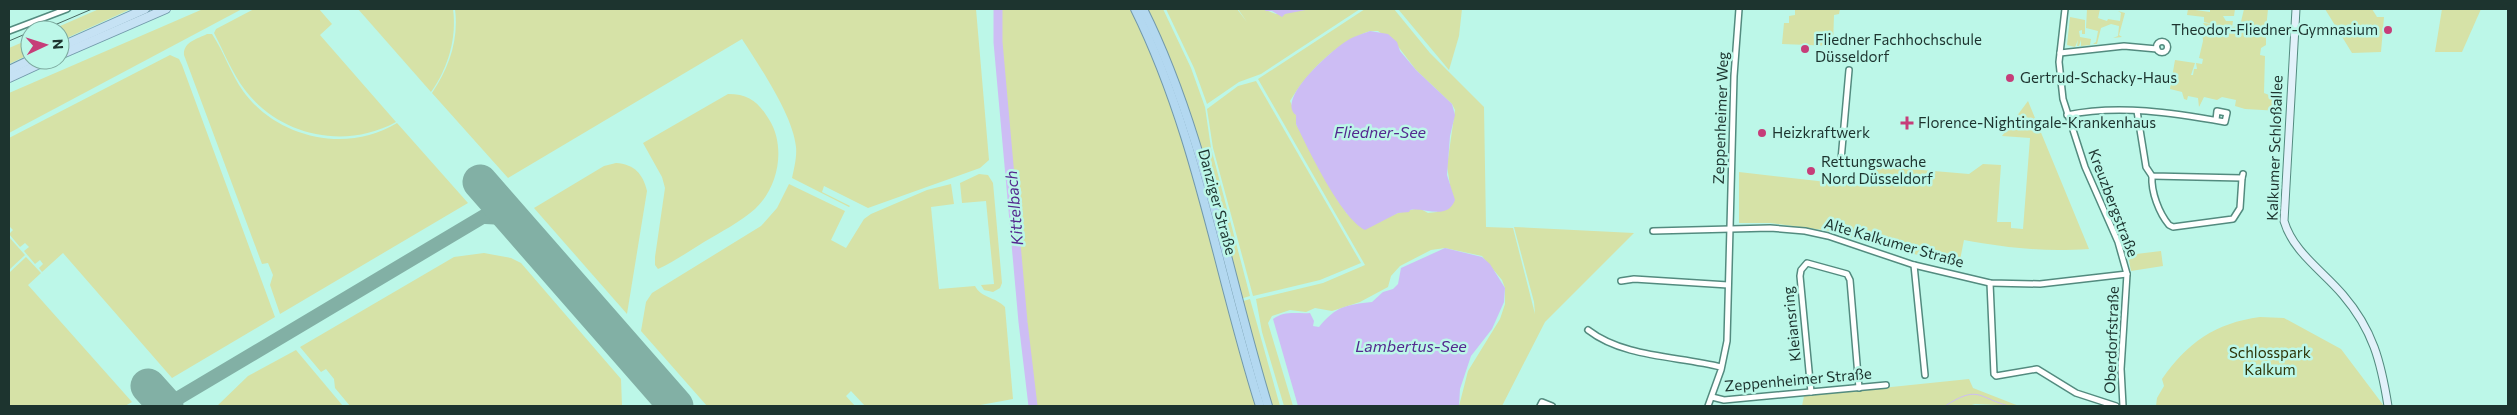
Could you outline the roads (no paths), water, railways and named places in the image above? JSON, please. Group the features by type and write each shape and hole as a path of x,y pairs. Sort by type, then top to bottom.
{"highway":[{"name":"Danziger Straße","path":"1135,9 1169,88 1260,406"},
{"name":"Danziger Straße","path":"1144,9 1177,86 1194,140 1268,406"}],"main road":[{"path":"70,43 145,9"},
{"path":"70,51 166,9"},
{"name":"Kalkumer Schloßallee","path":"2296,9 2284,221 2292,241 2344,296 2360,318 2374,344 2382,367 2388,406"},
{"path":"9,78 26,70"}],"street":[{"path":"9,31 67,9"},
{"name":"Zeppenheimer Weg","path":"1730,229 1734,76 1740,9"},
{"name":"Kreuzbergstraße","path":"2065,9 2060,53 2060,82 2068,115 2085,167 2118,242 2127,274"},
{"path":"2060,53 2124,46 2157,49"},
{"path":"1841,160 1849,70"},
{"path":"2068,115 2087,112 2137,111 2166,112 2216,120"},
{"path":"2137,111 2146,167 2152,176 2153,190 2161,212 2169,225 2174,227 2233,219 2240,208 2243,176 2152,176"},
{"name":"Alte Kalkumer Straße","path":"1653,231 1730,229 1806,231 1828,236 1914,265 1990,283 2040,284 2127,274"},
{"name":"Zeppenheimer Straße","path":"1708,406 1721,367 1727,341 1730,229"},
{"name":"Kleiansring","path":"1811,392 1800,276 1801,270 1806,263 1847,274 1850,280 1859,388"},
{"path":"1914,265 1924,375"},
{"name":"Oberdorfstraße","path":"2123,406 2121,369 2127,274"},
{"path":"1621,280 1634,279 1728,286"},
{"path":"1990,283 1994,374 1996,376 2038,369 2076,393 2116,406"},
{"path":"1588,330 1602,340 1626,348 1721,367"},
{"name":"Zeppenheimer Straße","path":"1712,397 1724,400 1886,385"},
{"path":"1540,406 1542,402 1552,406"}],"water":[{"path":"1263,9 1311,9 1285,14 1282,17 1272,11"},
{"name":"Fliedner-See","path":"1370,31 1388,34 1397,42 1400,51 1416,70 1452,104 1455,115 1450,136 1447,175 1455,200 1447,210 1441,212 1410,210 1409,212 1398,213 1365,230 1346,212 1326,182 1296,124 1296,115 1292,108 1293,98 1307,76 1328,55 1345,42"},
{"name":"Lambertus-See","path":"1445,248 1482,257 1490,264 1505,288 1504,302 1492,329 1471,356 1460,389 1459,406 1298,406 1273,319 1287,313 1310,313 1314,321 1313,326 1319,327 1336,311 1355,304 1372,302 1383,292 1393,289 1398,284 1401,268"}],"waterway":[{"name":"Kittelbach","path":"998,9 998,42 1023,322 1033,406"},
{"path":"1945,406 1956,399 1972,394 2009,406"}],"tram line":[{"path":"66,20 92,9"},
{"path":"9,41 20,36"}],"place":[{"name":"Theodor-Fliedner-Gymnasium","path":"2388,30"},
{"name":"Fliedner Fachhochschule Düsseldorf","path":"1805,49"},
{"name":"Gertrud-Schacky-Haus","path":"2010,78"},
{"name":"Florence-Nightingale-Krankenhaus","path":"1907,123"},
{"name":"Heizkraftwerk","path":"1762,133"},
{"name":"Rettungswache Nord Düsseldorf","path":"1811,171"}],"park label":[{"name":"Schlosspark Kalkum","path":"2270,362"}]}
